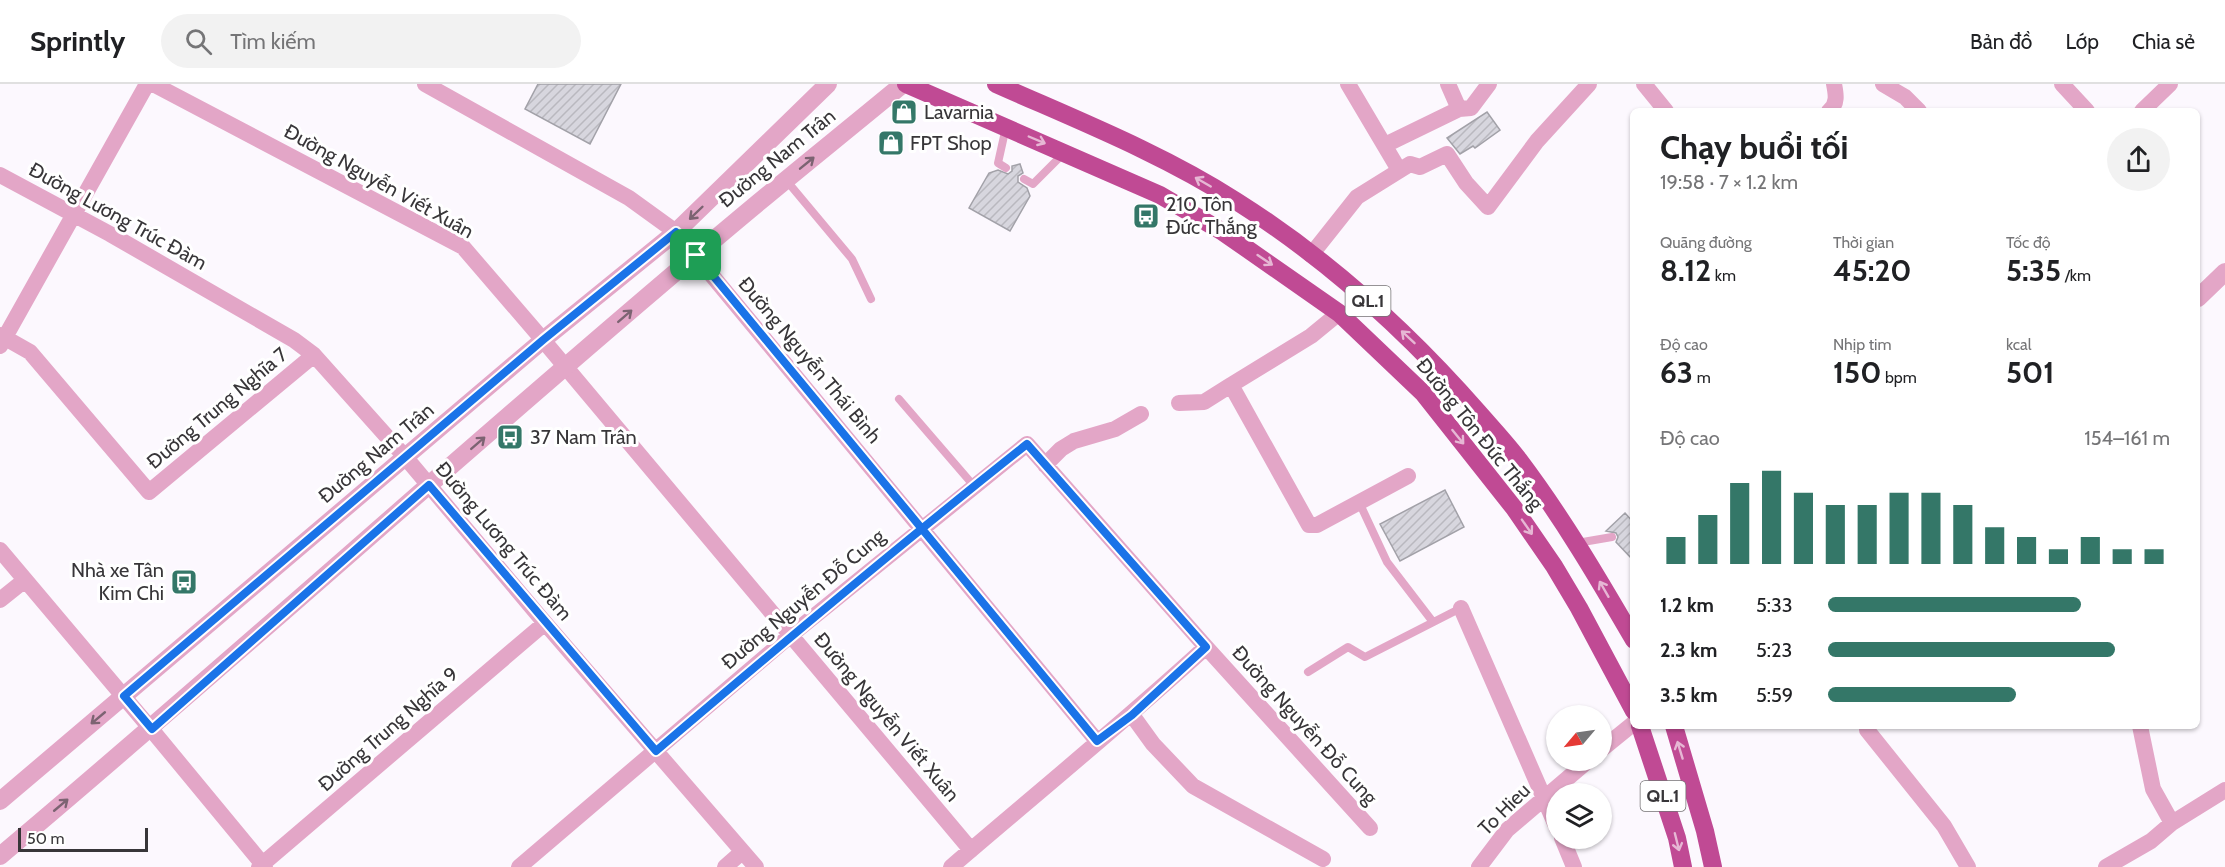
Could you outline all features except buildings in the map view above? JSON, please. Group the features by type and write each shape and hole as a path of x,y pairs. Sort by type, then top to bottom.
{"highway":[{"name":"Đường Tôn Đức Thắng","path":"905,84 1160,195 1223,232 1339,313 1423,393 1493,480 1554,567 1579,608 1630,704"},
{"name":"Đường Tôn Đức Thắng","path":"1005,86 1160,157 1237,201 1311,255 1410,338 1445,374 1518,459 1576,543 1629,628"},
{"path":"1493,480 1518,459"},
{"name":"QL.1","path":"1641,729 1677,838 1683,867"},
{"name":"QL.1","path":"1675,729 1705,831 1713,867"}],"street":[{"path":"2,339 147,84"},
{"name":"Đường Nguyễn Viết Xuân","path":"153,84 463,247 971,850"},
{"name":"Đường Nguyễn Thái Bình","path":"425,84 629,198 676,232 1097,741"},
{"name":"Đường Nam Trân","path":"0,801 543,340 676,232 828,84"},
{"name":"Đường Nam Trân","path":"0,856 152,729 429,485 696,255 905,84"},
{"path":"1348,84 1399,170"},
{"path":"1448,84 1459,109"},
{"path":"1385,145 1459,109 1471,108 1489,84"},
{"path":"1311,255 1358,197 1410,164 1420,167 1447,154 1466,183 1488,207 1537,141 1589,84"},
{"path":"1644,84 1664,108"},
{"path":"1831,108 1837,96 1834,84"},
{"path":"1883,84 1905,97 1916,108"},
{"path":"2062,84 2084,108"},
{"path":"2145,108 2169,84"},
{"name":"Đường Lương Trúc Đàm","path":"0,175 74,214 294,340 314,355 406,458 756,867"},
{"path":"2200,296 2225,272"},
{"path":"1179,403 1204,402 1311,336 1339,313"},
{"name":"Đường Trung Nghĩa 7","path":"2,339 30,352 149,492 314,355"},
{"path":"1231,385 1307,523 1317,525 1408,476"},
{"path":"1045,465 1061,449 1074,441 1098,432 1115,429 1141,414"},
{"name":"Đường Nguyễn Đỗ Cung","path":"519,867 791,635 1027,444 1370,828"},
{"path":"0,550 152,729 262,866"},
{"path":"0,600 25,580"},
{"path":"1461,608 1546,803"},
{"name":"Đường Trung Nghĩa 9","path":"262,866 545,623"},
{"path":"951,867 1097,741 1132,715 1206,647"},
{"path":"1132,715 1154,744 1199,791 1323,859"},
{"path":"1612,741 1630,726"},
{"path":"2141,729 2153,789 2172,823"},
{"path":"1867,730 1944,826 1968,867"},
{"name":"To Hieu","path":"1479,867 1508,830 1576,771"},
{"path":"2106,867 2151,841 2172,823 2225,790"},
{"path":"1567,849 1574,867"},
{"path":"725,867 742,852"}],"lane":[{"path":"1006,127 998,163 1006,168"},
{"path":"1024,179 1033,183 1065,152"},
{"path":"786,180 852,259 872,299"},
{"path":"899,399 974,486"},
{"path":"1359,502 1388,562 1433,622"},
{"path":"1576,543 1612,537"},
{"path":"1308,672 1348,647 1365,657 1461,608"}],"place":[{"name":"Lavarnia","path":"904,112"},
{"name":"FPT Shop","path":"891,143"},
{"name":"210 Tôn Đức Thắng","path":"1146,216"},
{"name":"37 Nam Trân","path":"510,437"},
{"name":"Nhà xe Tân Kim Chi","path":"184,582"}],"route":[{"path":"696,255 676,232 543,340 124,696 152,729 429,485 656,751 791,635 922,528 1027,444 1206,647 1132,715 1097,741 922,528 696,255"}]}
